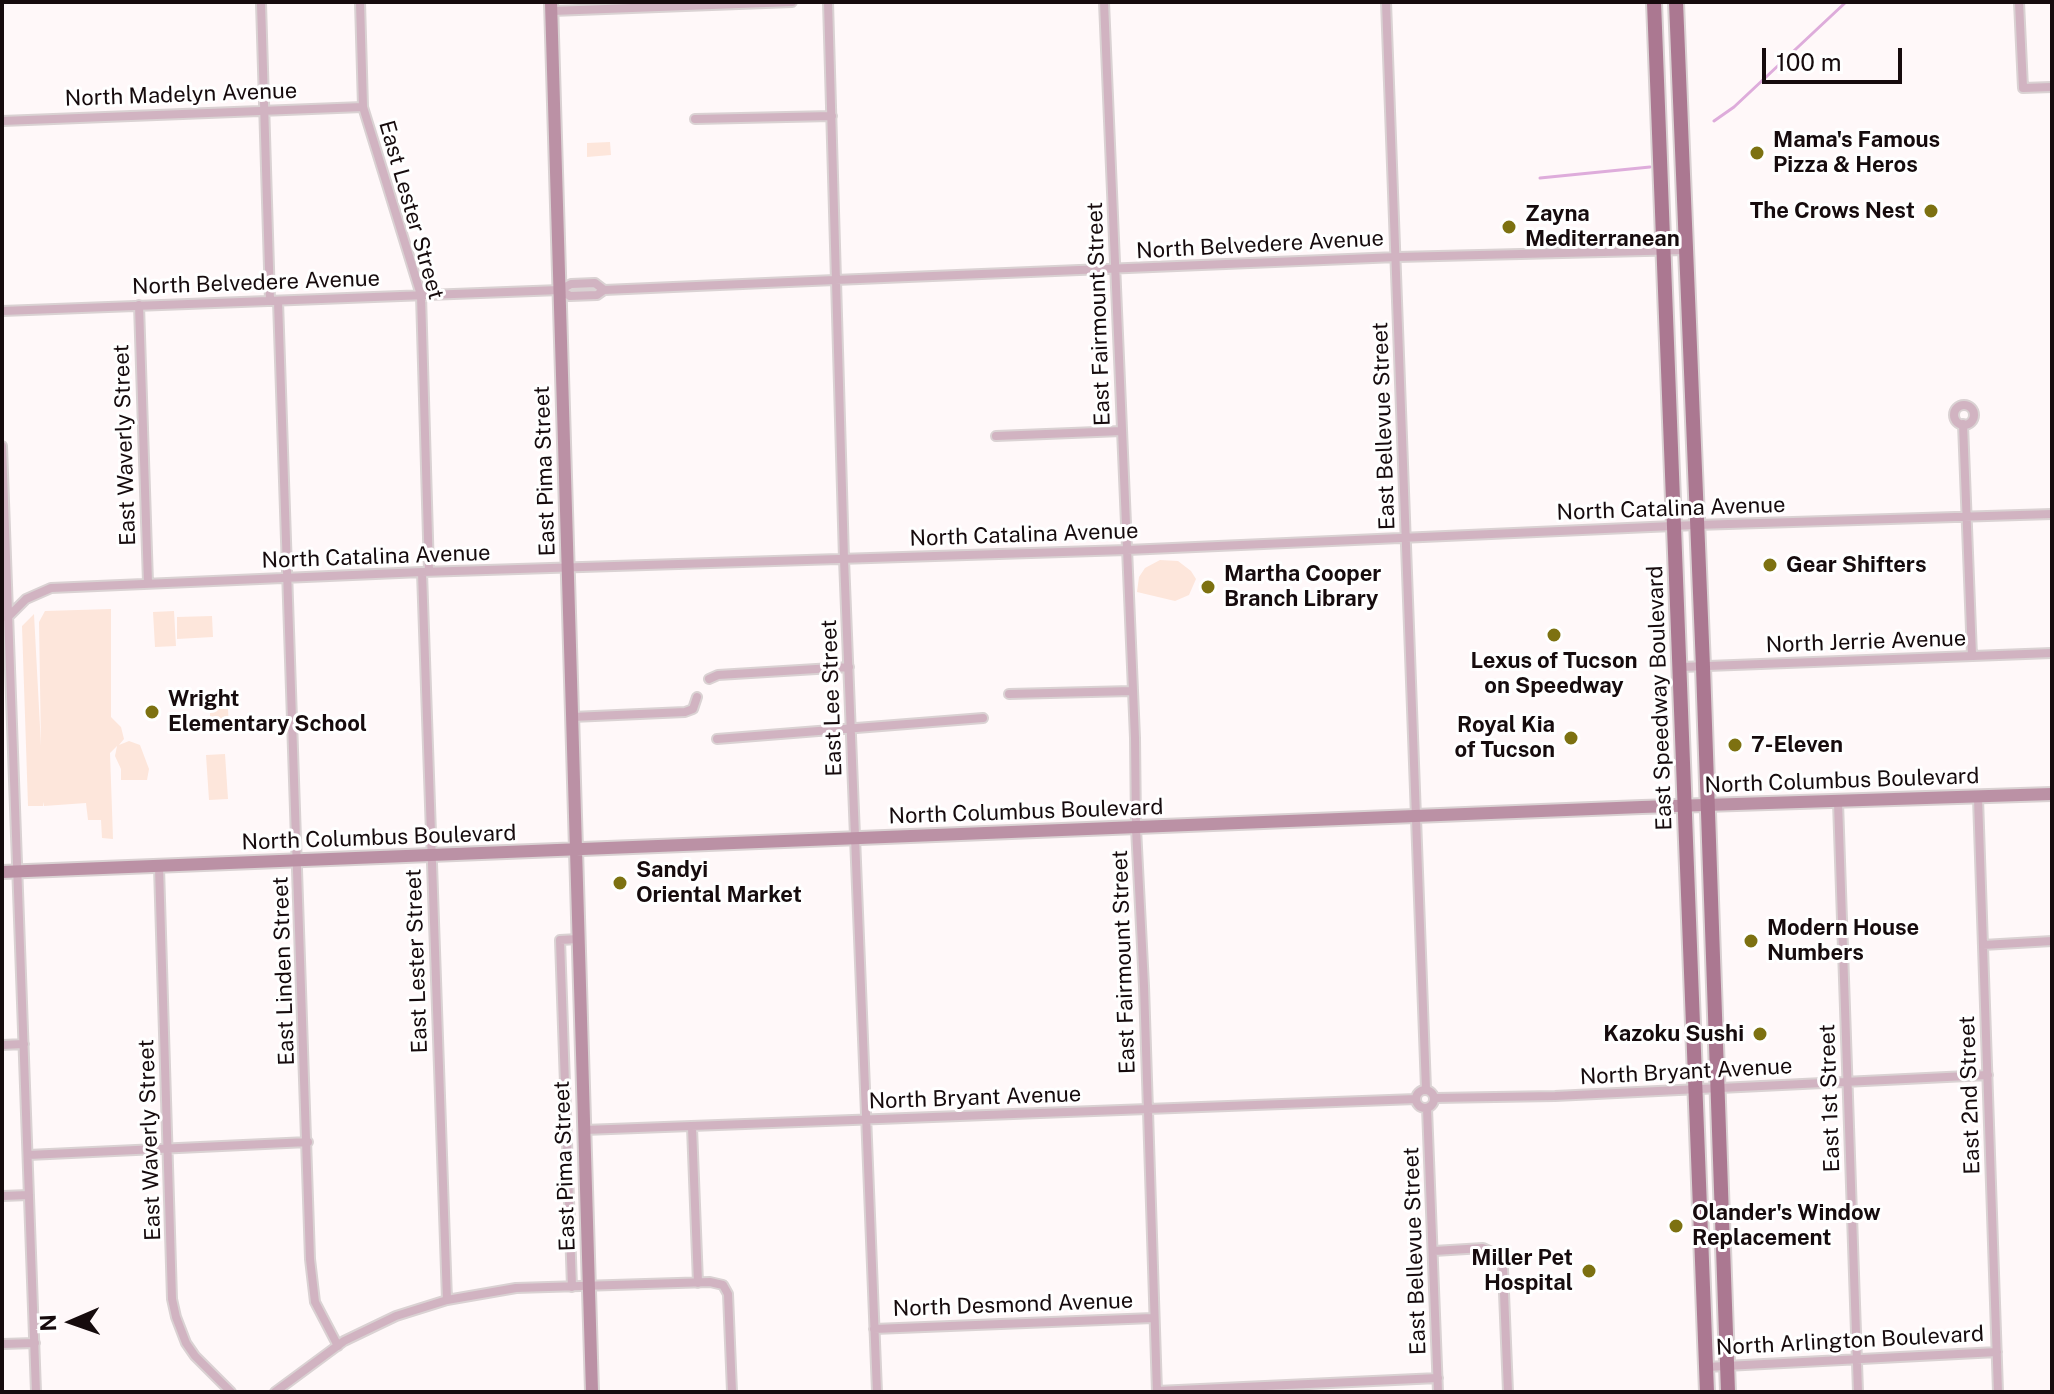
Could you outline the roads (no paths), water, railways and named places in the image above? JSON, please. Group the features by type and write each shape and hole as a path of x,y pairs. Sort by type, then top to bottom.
{"main road":[{"name":"East Speedway Boulevard","path":"1654,2 1707,1392"},
{"name":"East Speedway Boulevard","path":"1676,2 1728,1392"}],"street":[{"name":"East Lester Street","path":"360,2 363,107 421,295 430,856 447,1300"},
{"path":"551,7 792,2"},
{"name":"East Lee Street","path":"828,2 844,559 877,1392"},
{"name":"East Fairmount Street","path":"1104,2 1157,1391"},
{"name":"East Bellevue Street","path":"1386,2 1426,1089"},
{"path":"2019,2 2023,88 2052,87"},
{"name":"East Linden Street","path":"261,3 289,578 312,1285 315,1302 338,1346"},
{"name":"East Pima Street","path":"551,7 592,1392"},
{"name":"North Madelyn Avenue","path":"2,121 363,107"},
{"path":"695,119 832,116"},
{"name":"North Belvedere Avenue","path":"2,311 560,290 571,284 595,283 604,290 1397,257 1686,250"},
{"name":"East Waverly Street","path":"139,305 148,583"},
{"path":"1963,424 1972,656"},
{"path":"996,436 1122,431"},
{"path":"2,446 6,662 18,872 36,1392"},
{"name":"North Catalina Avenue","path":"7,618 26,599 51,588 148,583 1127,550 1696,525 2052,514"},
{"name":"North Jerrie Avenue","path":"1681,667 2052,653"},
{"path":"709,679 718,675 849,667"},
{"path":"1009,694 1132,691"},
{"path":"572,717 685,712 693,709 697,697"},
{"path":"717,739 983,718"},
{"name":"North Columbus Boulevard","path":"2,872 2052,794"},
{"name":"East 2nd Street","path":"1978,798 1998,1392"},
{"name":"East 1st Street","path":"1838,802 1858,1392"},
{"name":"East Waverly Street","path":"159,867 172,1299 186,1343 231,1392"},
{"name":"East Pima Street","path":"572,1287 560,940 578,939"},
{"path":"1983,945 2052,941"},
{"path":"2,1045 24,1044"},
{"name":"North Bryant Avenue","path":"1435,1098 1697,1090 1988,1075"},
{"path":"1426,1089 1435,1098 1427,1108 1420,1106 1416,1099 1419,1092 1426,1089"},
{"name":"North Bryant Avenue","path":"584,1130 1416,1099"},
{"name":"East Bellevue Street","path":"1427,1108 1438,1392"},
{"path":"692,1127 698,1283"},
{"path":"28,1155 308,1142"},
{"path":"2,1196 29,1195"},
{"path":"1434,1251 1483,1248 1500,1256 1508,1392"},
{"path":"275,1392 338,1346 396,1316 447,1300 516,1288 718,1283 725,1287 729,1302 732,1392"},
{"name":"North Desmond Avenue","path":"874,1329 1153,1318"},
{"path":"2,1344 35,1343"},
{"name":"North Arlington Boulevard","path":"1706,1367 1997,1352"},
{"path":"1157,1391 1438,1378"}],"waterway":[{"path":"1714,121 1734,107 1846,2"},
{"path":"1540,178 1650,167"}],"place":[{"name":"Mama's Famous Pizza & Heros","path":"1757,153"},
{"name":"The Crows Nest","path":"1931,211"},
{"name":"Zayna Mediterranean","path":"1509,227"},
{"name":"Gear Shifters","path":"1770,565"},
{"name":"Martha Cooper Branch Library","path":"1208,587"},
{"name":"Lexus of Tucson on Speedway","path":"1554,635"},
{"name":"Wright Elementary School","path":"152,712"},
{"name":"Royal Kia of Tucson","path":"1571,738"},
{"name":"7-Eleven","path":"1735,745"},
{"name":"Sandyi Oriental Market","path":"620,883"},
{"name":"Modern House Numbers","path":"1751,941"},
{"name":"Kazoku Sushi","path":"1760,1034"},
{"name":"Olander's Window Replacement","path":"1676,1226"},
{"name":"Miller Pet Hospital","path":"1589,1271"}]}
